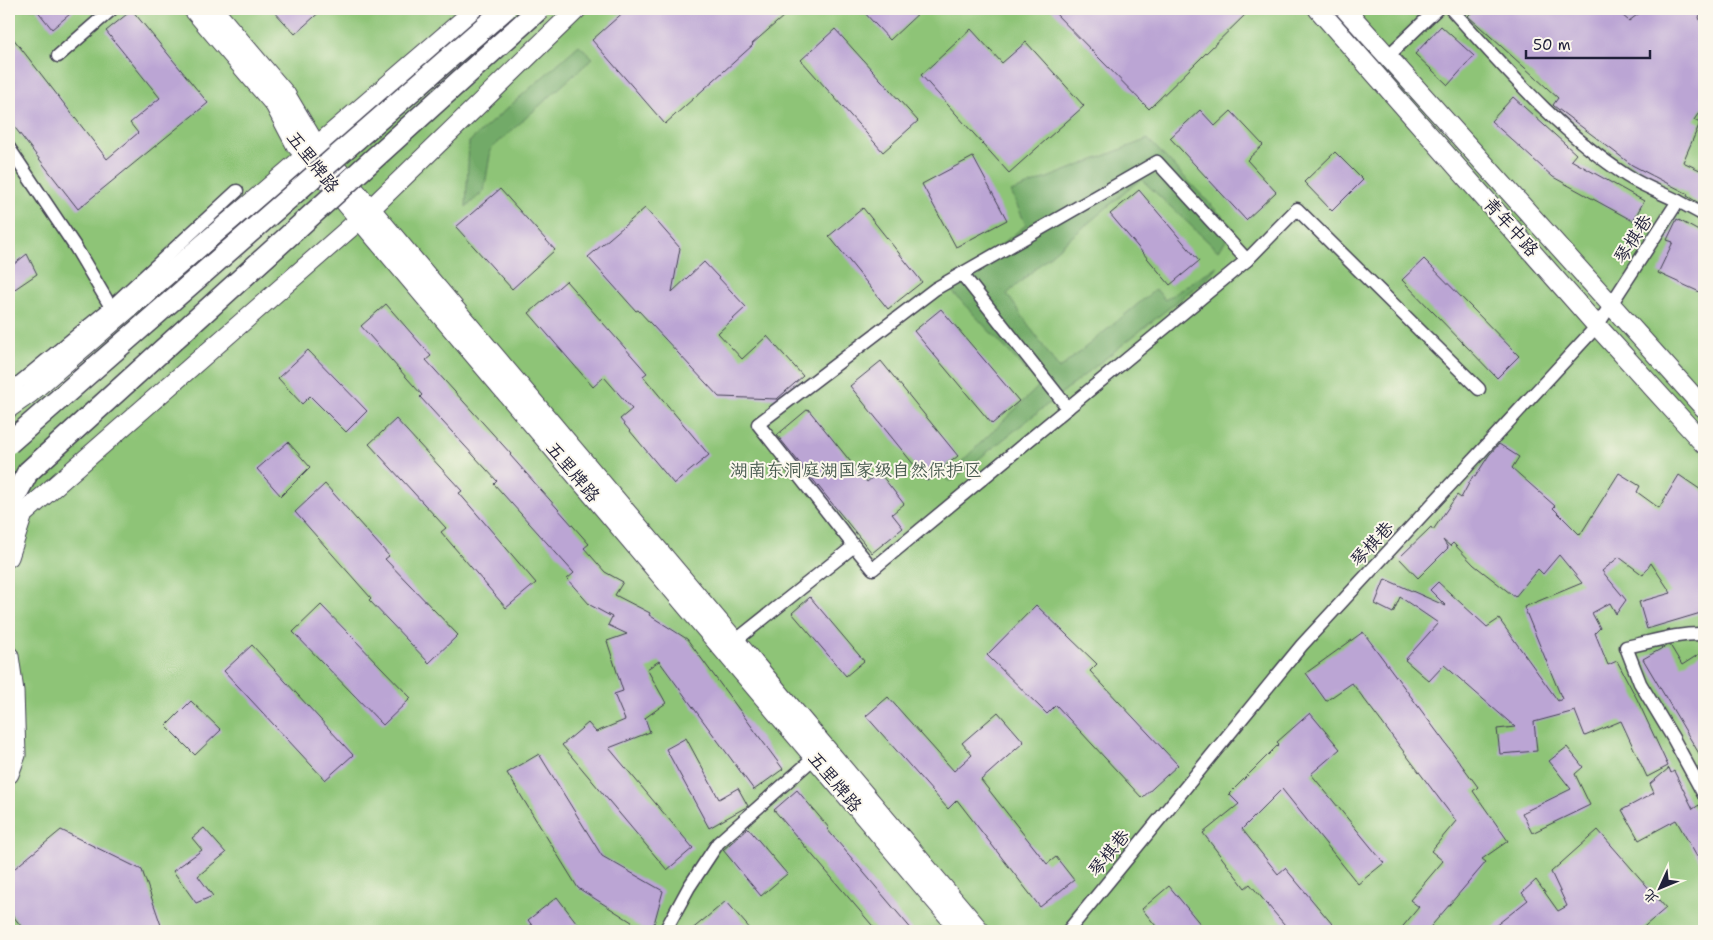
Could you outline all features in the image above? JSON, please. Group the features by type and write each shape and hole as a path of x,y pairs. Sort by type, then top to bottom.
{"main road":[{"name":"五里牌路","path":"193,9 274,105 296,145 313,148"},
{"name":"五里牌路","path":"213,9 286,95 313,148 365,214 814,758 961,931"},
{"path":"9,408 29,394 114,313 313,148 476,9"},
{"path":"9,443 505,9"},
{"path":"9,487 28,472 539,9"},
{"path":"9,557 23,514 365,214 577,9"},
{"name":"青年中路","path":"1318,9 1597,326 1704,444"},
{"name":"青年中路","path":"1345,9 1704,408"},
{"name":"五里牌路","path":"365,214 735,641 980,931"},
{"path":"9,434 55,404"},
{"path":"9,507 28,472"},
{"path":"9,656 14,692 16,756 9,774"}],"street":[{"path":"58,56 112,9"},
{"path":"1388,56 1437,9"},
{"path":"1451,9 1536,100 1583,144 1628,177 1704,215"},
{"path":"9,148 76,248 114,313"},
{"path":"1247,260 1158,162 936,289 758,424 873,569 1247,260 1297,209 1479,389"},
{"path":"9,391 114,313 237,191"},
{"name":"琴棋巷","path":"1068,931 1302,645 1597,326 1678,201"},
{"path":"962,274 1068,408"},
{"path":"735,641 854,546"},
{"path":"1704,634 1626,647 1640,684 1673,738 1699,789 1704,795"},
{"path":"664,931 689,886 718,843 814,758"}],"green space":[{"name":"湖南东洞庭湖国家级自然保护区","path":"9,9 1704,9 1704,931 9,931"},
{"path":"579,45 593,58 491,149 484,191 466,207 469,142"},
{"path":"1148,139 1234,229 1218,251 1141,179 1007,294 1059,369 1156,289 1165,300 1217,266 1208,277 951,481 945,478 1040,385 948,287 1026,225 1011,192"}],"building":[{"path":"36,9 76,9 52,29"},
{"path":"272,9 323,9 295,34"},
{"path":"627,9 792,9 665,124 592,40"},
{"path":"861,9 923,9 890,40"},
{"path":"1051,9 1251,9 1149,109"},
{"path":"1475,9 1615,9 1629,21 1645,9 1704,9 1699,17 1704,34 1704,105 1694,120 1700,123 1683,162 1704,172 1704,206 1687,196 1688,194 1632,165 1554,106 1558,98 1468,16"},
{"path":"132,10 208,103 78,209 9,120 9,33 107,159 138,133 130,123 160,98 106,31"},
{"path":"1441,26 1474,56 1448,85 1415,54"},
{"path":"835,29 918,121 883,152 801,60"},
{"path":"971,29 1002,63 1026,42 1084,106 1009,173 921,75"},
{"path":"1513,97 1576,154 1571,160 1644,201 1633,221 1553,177 1491,121"},
{"path":"1200,110 1215,126 1231,111 1263,145 1247,160 1276,192 1246,220 1170,138"},
{"path":"1335,152 1363,180 1332,211 1304,182"},
{"path":"973,157 1007,220 956,247 922,184"},
{"path":"500,189 555,250 512,289 456,227"},
{"path":"1139,190 1199,261 1170,285 1110,214"},
{"path":"645,208 680,248 672,292 704,262 746,307 718,333 742,359 767,336 803,376 777,399 719,397 638,310 636,311 588,257"},
{"path":"863,208 922,282 888,309 829,236"},
{"path":"1677,219 1704,234 1704,294 1658,273 1673,242 1667,240"},
{"path":"27,254 37,274 9,293 9,268"},
{"path":"1424,259 1519,356 1497,378 1402,280"},
{"path":"566,281 647,373 643,376 709,455 674,484 620,419 632,409 604,377 593,387 529,313"},
{"path":"386,304 431,356 426,360 589,544 584,548 605,572 623,582 615,595 650,613 649,615 687,639 783,769 754,790 659,661 647,669 666,703 645,718 650,732 609,748 693,848 667,870 562,745 588,723 596,732 625,720 614,694 623,691 607,641 627,634 608,625 612,617 590,605 567,579 574,573 494,484 497,481 420,397 422,395 361,326"},
{"path":"941,309 1019,401 992,424 914,331"},
{"path":"308,350 367,411 346,432 310,396 302,404 278,378"},
{"path":"881,361 958,456 927,481 850,386"},
{"path":"808,409 867,482 879,472 904,504 892,514 903,528 872,553 777,435"},
{"path":"396,419 462,491 459,493 536,583 506,608 441,532 446,528 369,444"},
{"path":"288,442 310,467 281,496 257,469"},
{"path":"1499,444 1519,457 1512,468 1555,506 1553,508 1580,535 1619,473 1640,486 1637,492 1659,508 1679,475 1704,492 1704,612 1647,629 1639,602 1671,593 1651,563 1643,575 1619,557 1602,571 1626,600 1616,614 1610,603 1592,613 1600,628 1595,633 1608,665 1617,661 1668,766 1647,777 1621,721 1585,736 1575,711 1534,722 1537,751 1500,754 1497,729 1515,727 1444,665 1429,681 1405,660 1438,623 1400,597 1393,613 1375,604 1385,579 1446,606 1430,590 1438,582 1487,627 1499,619 1558,701 1562,699 1524,607 1582,583 1559,555 1543,574 1538,569 1515,597 1474,565 1453,543 1450,546 1443,540 1448,548 1418,578 1399,558 1431,527 1433,530 1457,495 1461,498 1473,476 1475,477 1489,455"},
{"path":"325,484 389,556 385,559 458,635 429,663 369,600 371,598 295,512"},
{"path":"810,597 864,661 846,676 792,613"},
{"path":"321,605 411,698 383,725 293,632"},
{"path":"1036,605 1097,664 1090,671 1178,765 1142,798 1056,705 1047,714 987,655"},
{"path":"1363,632 1478,787 1473,791 1508,841 1482,859 1486,862 1427,931 1399,931 1419,907 1410,900 1443,861 1431,851 1456,821 1352,683 1326,701 1306,673"},
{"path":"252,645 353,755 325,780 224,671"},
{"path":"1670,645 1682,665 1704,651 1704,762 1643,659"},
{"path":"888,697 954,771 972,755 962,743 998,712 1024,742 981,780 1047,864 1056,857 1074,880 1040,907 957,800 948,809 866,716"},
{"path":"191,701 221,730 195,755 166,726"},
{"path":"1310,713 1340,749 1311,774 1384,863 1358,884 1282,789 1242,829 1278,874 1285,868 1338,931 1290,931 1250,884 1245,888 1203,833 1239,804 1229,794 1279,744 1277,742"},
{"path":"686,738 719,799 738,788 748,806 709,828 666,749"},
{"path":"1567,747 1583,767 1575,774 1590,805 1532,833 1522,813 1571,789 1549,761"},
{"path":"539,754 602,856 663,891 652,931 646,931 578,888 507,773"},
{"path":"1669,768 1671,773 1674,771 1693,809 1699,805 1704,814 1704,869 1676,820 1639,840 1622,810 1654,793 1650,784"},
{"path":"797,790 829,828 827,829 913,931 877,931 774,810"},
{"path":"204,828 226,853 198,876 213,896 196,903 173,871 202,850 192,838"},
{"path":"748,828 787,874 761,896 723,850"},
{"path":"61,830 142,870 163,931 25,931 9,911 9,873"},
{"path":"1598,830 1666,908 1639,931 1489,931 1528,900 1522,893 1536,880 1558,911 1567,906 1551,872"},
{"path":"1169,886 1206,931 1160,931 1142,909"},
{"path":"557,897 583,931 536,931 528,920"},
{"path":"726,901 752,931 690,931 707,917"}]}
